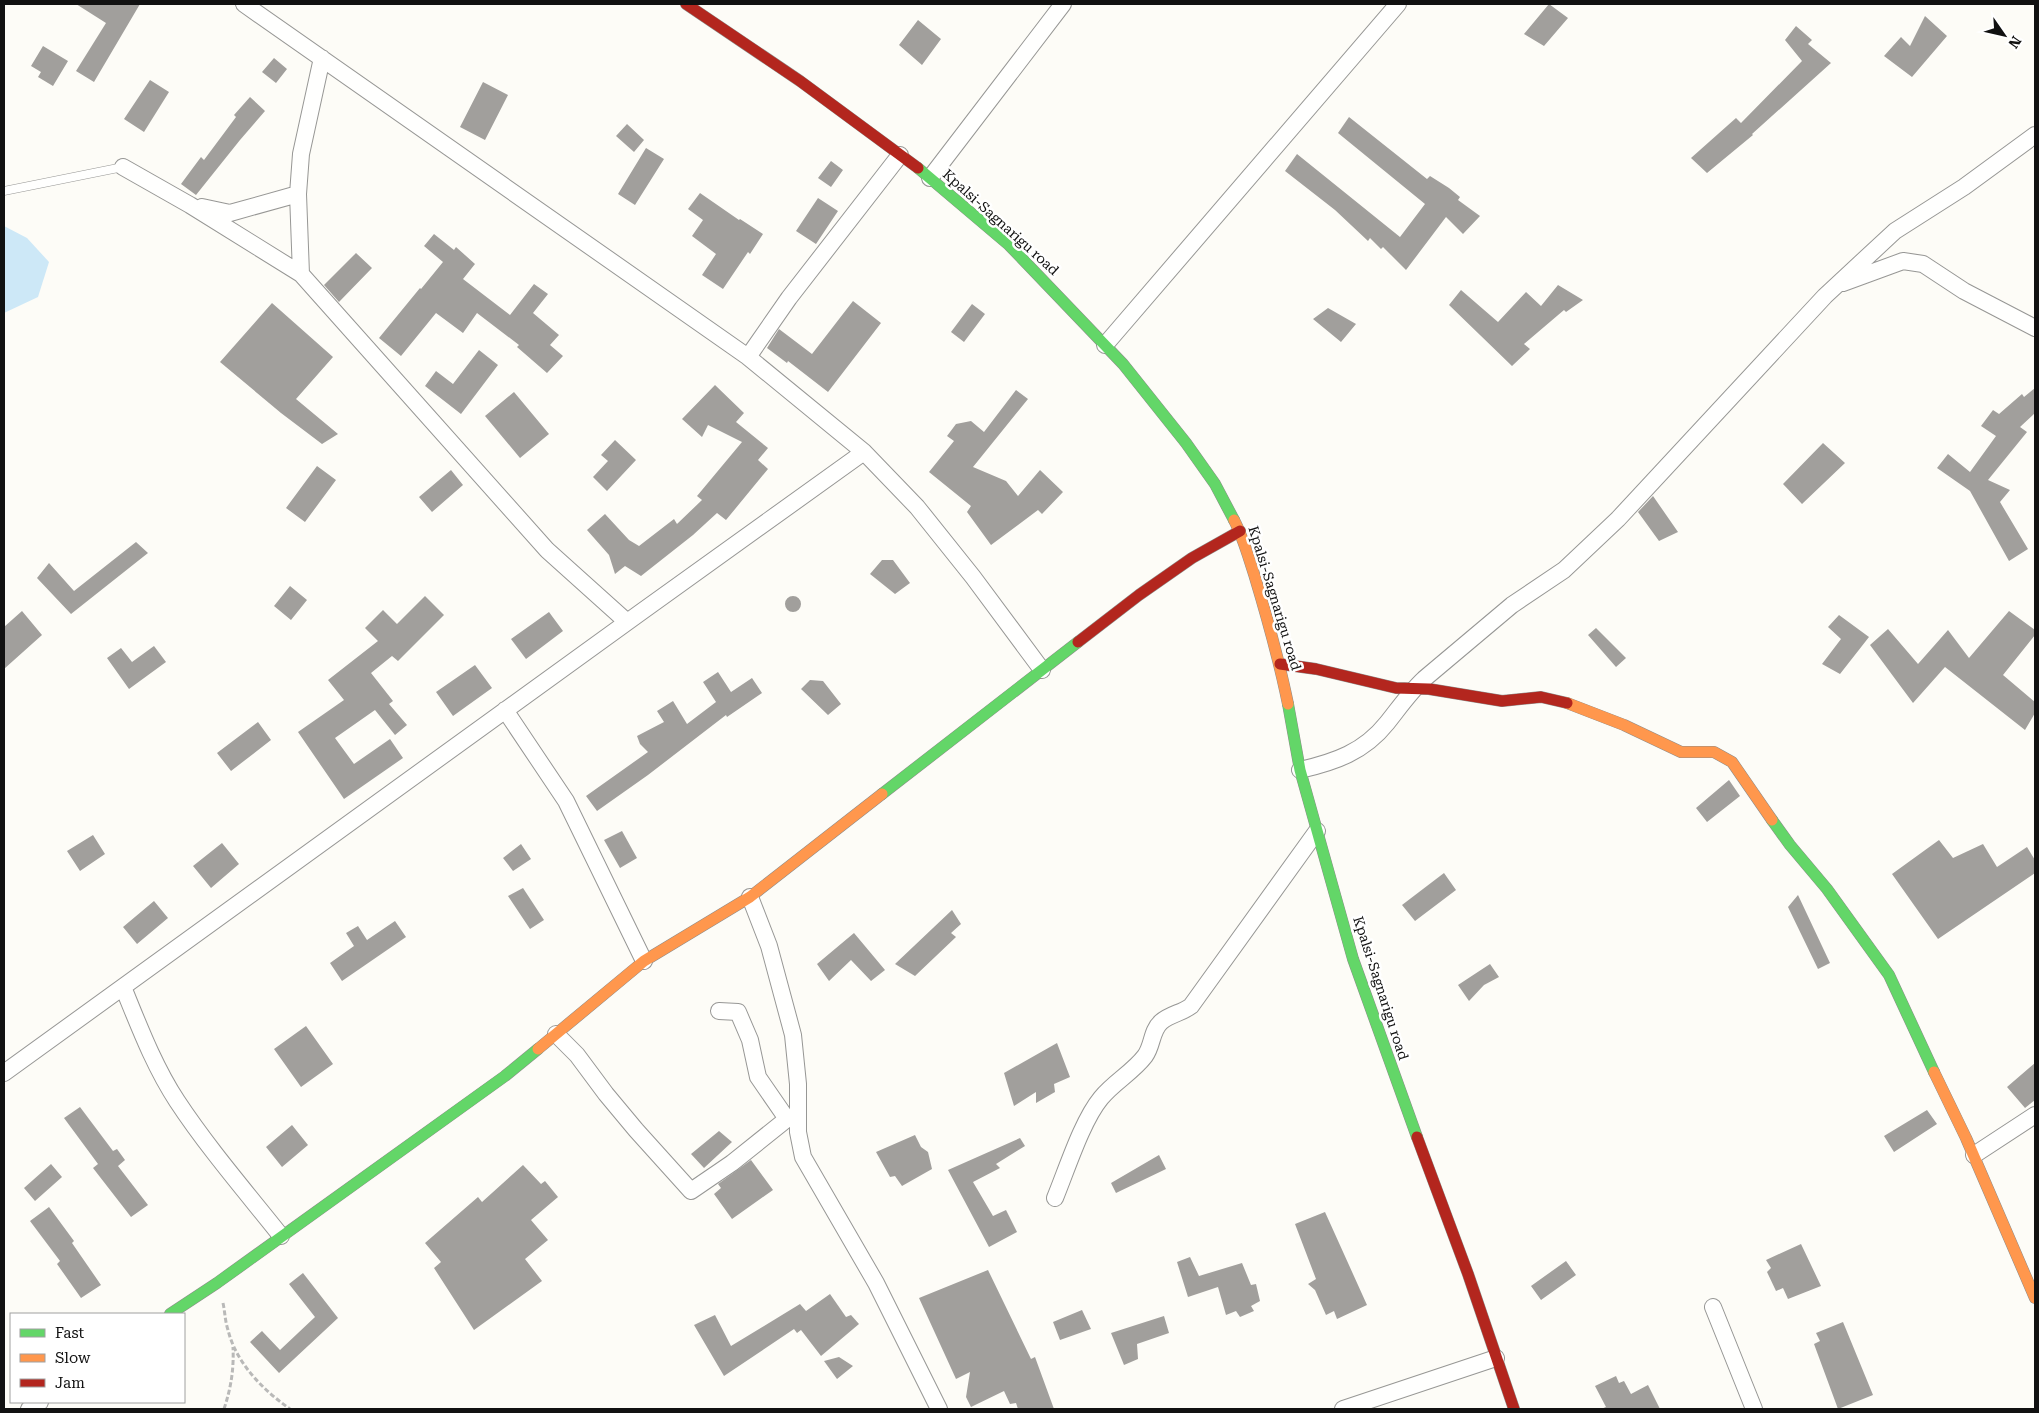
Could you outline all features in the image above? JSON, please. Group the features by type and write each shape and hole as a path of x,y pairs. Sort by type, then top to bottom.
{"street":[{"path":"244,4 748,357 864,452 917,508 973,576 1042,670"},
{"name":"Kpalsi-Sagnarigu road","path":"686,4 800,81 900,154 1009,245 1105,345 1186,443 1215,484 1240,531 1280,664 1300,770 1353,958 1437,1194 1468,1274 1514,1409"},
{"path":"930,178 1063,4"},
{"path":"1105,345 1398,4"},
{"path":"300,274 298,194 301,154 322,58"},
{"path":"1300,770 1332,763 1362,747 1380,731 1414,689 1512,605 1564,570 1618,519 1836,285 1895,231 1964,188 2035,135"},
{"path":"748,357 789,298 900,154"},
{"path":"123,167 190,205 300,274 548,550 626,621"},
{"path":"190,205 230,213 298,194"},
{"path":"1836,285 1903,261 1924,264 1964,291 2035,328"},
{"path":"4,1073 626,621 864,452"},
{"path":"172,1313 217,1283 505,1076 644,961 750,897 1139,595 1192,558 1240,531"},
{"path":"1280,664 1316,669 1388,687 1429,689 1481,699 1502,700 1541,697 1561,701 1624,725 1681,752 1714,752 1732,762 1784,837 1827,889 1889,975 1974,1155 2035,1298"},
{"path":"505,710 566,801 644,961"},
{"path":"1055,1198 1090,1116 1101,1098 1146,1054 1153,1034 1161,1022 1191,1006 1317,831"},
{"path":"750,897 769,946 793,1034 798,1084 798,1132 803,1157 876,1283 939,1409"},
{"path":"123,987 145,1040 176,1100 281,1236"},
{"path":"556,1034 577,1055 636,1130 691,1191 732,1163 787,1119 758,1077 750,1040 738,1012 719,1011"},
{"path":"1974,1155 2035,1115"},
{"path":"1713,1308 1754,1409"},
{"path":"1343,1409 1496,1358"}],"lane":[{"path":"4,191 123,167"}],"path":[{"path":"217,1283 224,1304 228,1330 247,1370 290,1409"},
{"path":"224,1409 231,1386 234,1362 233,1344"}],"water":[{"path":"4,226 27,238 49,262 38,297 4,313"}],"building":[{"path":"76,4 140,4 94,82 76,71 106,23"},
{"path":"1549,4 1568,18 1544,46 1524,34"},
{"path":"1925,16 1947,36 1912,77 1884,56 1901,37 1910,46"},
{"path":"918,20 941,39 922,65 899,45"},
{"path":"1796,26 1812,40 1808,44 1831,63 1753,135 1707,173 1691,158 1736,118 1741,123 1802,61 1785,40"},
{"path":"43,46 68,61 53,86 38,77 41,72 31,66"},
{"path":"274,58 287,69 276,83 262,72"},
{"path":"150,80 169,92 144,132 124,119"},
{"path":"483,82 508,95 485,140 460,127"},
{"path":"250,97 265,111 196,195 181,184 201,157 204,160 236,117 234,115"},
{"path":"1349,117 1427,179 1430,176 1449,188 1460,197 1458,200 1480,216 1463,234 1446,217 1406,270 1383,247 1381,249 1370,238 1368,241 1335,210 1285,171 1297,154 1400,237 1425,204 1338,133"},
{"path":"627,124 644,140 634,152 616,136"},
{"path":"646,148 664,159 635,205 618,194"},
{"path":"831,161 843,170 831,187 818,178"},
{"path":"700,193 763,234 750,254 748,252 723,289 702,275 716,254 692,236 703,220 688,209"},
{"path":"818,198 838,211 816,244 796,231"},
{"path":"434,234 454,250 456,247 475,264 463,279 510,315 534,284 548,294 533,313 559,335 550,345 563,356 547,373 517,347 519,345 477,313 463,333 436,313 401,356 379,338 443,262 424,246"},
{"path":"356,253 372,268 339,302 324,285"},
{"path":"1558,285 1583,300 1566,312 1564,310 1524,344 1530,349 1512,366 1449,305 1461,290 1498,322 1526,292 1541,306"},
{"path":"853,301 881,323 828,392 788,361 787,363 767,348 779,329 812,354"},
{"path":"272,303 333,357 296,399 338,434 322,444 281,413 220,362"},
{"path":"972,304 985,314 964,342 951,332"},
{"path":"1328,308 1356,324 1341,342 1313,319"},
{"path":"479,350 498,365 461,414 425,386 436,371 453,384"},
{"path":"715,385 744,413 736,422 768,448 758,460 768,469 726,520 717,513 693,535 641,576 625,566 615,574 609,555 587,530 605,514 629,540 639,546 674,519 677,524 702,500 697,496 742,442 708,425 702,437 682,419"},
{"path":"2035,388 2035,413 2020,427 2027,432 1988,480 2010,490 2000,502 2028,549 2009,561 1970,491 1937,468 1948,454 1970,472 1996,436 1981,426 1993,410 1999,414 2022,394 2024,397"},
{"path":"1016,390 1028,399 973,467 1006,481 1018,496 1040,470 1063,492 1042,514 1038,510 991,545 967,512 971,506 929,472 954,441 947,436 956,424 971,421 984,432"},
{"path":"514,392 549,434 520,458 485,416"},
{"path":"615,440 636,460 607,491 593,477 608,461 601,455"},
{"path":"1823,443 1845,463 1802,504 1783,484"},
{"path":"317,466 336,480 305,522 286,508"},
{"path":"451,470 463,485 432,512 419,497"},
{"path":"1653,496 1678,532 1659,541 1638,512"},
{"path":"136,542 148,553 71,614 37,578 49,563 74,591"},
{"path":"882,560 893,560 910,583 895,594 870,574"},
{"path":"290,586 307,600 291,620 274,606"},
{"path":"425,596 444,615 398,661 392,656 371,673 393,701 389,704 407,725 395,735 375,710 335,738 354,764 390,739 403,758 344,799 298,732 344,700 328,680 378,641 365,628 383,610 397,624"},
{"path":"790,596 796,596 801,601 799,610 790,612 785,607 785,601"},
{"path":"22,611 42,635 4,669 4,627"},
{"path":"2009,611 2035,630 2035,635 2003,675 2035,702 2035,713 2025,730 1945,667 1913,703 1870,645 1888,629 1918,664 1948,630 1969,658"},
{"path":"549,612 563,631 526,659 511,639"},
{"path":"1839,615 1869,637 1840,674 1822,664 1841,639 1828,627"},
{"path":"1596,628 1626,658 1616,667 1588,635"},
{"path":"154,646 166,662 129,689 107,658 121,648 132,662"},
{"path":"475,665 492,688 453,716 436,692"},
{"path":"718,672 731,692 752,678 762,693 727,717 726,715 648,775 597,811 586,796 648,752 640,744 637,736 664,722 657,711 673,701 687,724 716,702 703,682"},
{"path":"810,680 823,681 841,704 828,715 801,689"},
{"path":"258,722 271,740 231,771 217,753"},
{"path":"1729,780 1740,796 1707,822 1696,808"},
{"path":"622,831 637,858 620,868 604,840"},
{"path":"93,835 105,854 80,871 67,851"},
{"path":"1939,840 1953,858 1983,844 1997,867 2027,847 2035,860 2035,873 1938,939 1892,874"},
{"path":"222,843 239,864 211,888 193,866"},
{"path":"521,844 531,859 513,871 503,858"},
{"path":"1444,873 1456,890 1415,921 1402,905"},
{"path":"523,888 544,920 530,929 508,896"},
{"path":"1798,895 1830,963 1818,969 1788,907"},
{"path":"154,901 168,918 137,944 123,927"},
{"path":"952,910 961,924 951,933 956,937 915,976 895,964"},
{"path":"395,921 406,937 342,981 330,963 354,946 346,933 358,926 367,940"},
{"path":"854,933 885,970 871,981 851,960 829,981 817,964"},
{"path":"1490,964 1499,977 1484,985 1469,1001 1458,985"},
{"path":"306,1026 333,1064 301,1087 274,1049"},
{"path":"1057,1043 1070,1077 1054,1084 1055,1092 1036,1103 1036,1092 1014,1106 1004,1073"},
{"path":"2035,1063 2035,1100 2025,1108 2007,1087"},
{"path":"80,1107 113,1151 117,1149 125,1160 118,1166 148,1205 131,1217 93,1168 98,1164 64,1118"},
{"path":"1927,1110 1937,1124 1894,1152 1884,1136"},
{"path":"292,1125 308,1145 282,1167 266,1147"},
{"path":"719,1131 732,1142 704,1168 691,1154"},
{"path":"915,1135 921,1147 928,1152 932,1169 902,1186 895,1176 890,1177 876,1152"},
{"path":"1020,1138 1025,1146 996,1164 1000,1168 973,1182 993,1216 1006,1210 1017,1232 989,1247 948,1170"},
{"path":"1159,1155 1166,1169 1116,1193 1111,1183"},
{"path":"751,1160 773,1190 732,1219 714,1194 721,1188 718,1184"},
{"path":"51,1164 62,1177 35,1201 24,1188"},
{"path":"523,1165 541,1184 545,1181 558,1197 531,1220 548,1240 525,1259 542,1281 474,1330 434,1268 441,1262 425,1243 478,1197 482,1202"},
{"path":"49,1207 74,1241 72,1243 101,1285 81,1298 57,1264 60,1261 30,1221"},
{"path":"1325,1212 1367,1305 1337,1319 1334,1311 1326,1315 1315,1290 1308,1284 1316,1279 1295,1224"},
{"path":"1801,1244 1821,1286 1788,1299 1783,1288 1776,1291 1767,1272 1771,1268 1766,1260"},
{"path":"1190,1257 1199,1276 1242,1263 1251,1285 1256,1284 1260,1301 1251,1306 1254,1311 1240,1317 1236,1311 1226,1315 1218,1287 1188,1297 1177,1262"},
{"path":"1566,1261 1576,1275 1541,1300 1531,1286"},
{"path":"988,1270 1031,1359 1035,1357 1054,1409 1018,1409 1016,1403 1010,1404 1004,1391 971,1407 966,1397 970,1372 956,1379 919,1298"},
{"path":"303,1273 338,1318 279,1373 250,1342 262,1331 280,1350 315,1317 289,1284"},
{"path":"830,1294 846,1317 851,1315 859,1324 821,1356 801,1330 797,1333 794,1329 724,1376 694,1325 715,1315 731,1346 800,1304 806,1311"},
{"path":"1082,1310 1091,1329 1060,1340 1053,1322"},
{"path":"1164,1316 1169,1333 1137,1344 1138,1359 1124,1365 1111,1333"},
{"path":"1843,1322 1873,1395 1838,1409 1814,1344 1820,1341 1816,1333"},
{"path":"839,1357 853,1366 837,1379 824,1361"},
{"path":"1616,1376 1619,1383 1624,1381 1631,1394 1648,1385 1660,1409 1601,1409 1606,1407 1595,1386"}],"traffic: fast":[{"path":"918,168 1009,245 1123,364 1186,443 1215,484 1234,520"},
{"path":"882,794 1078,642"},
{"path":"1288,704 1300,770 1353,959 1417,1137"},
{"path":"1772,820 1790,845 1827,889 1889,975 1934,1072"},
{"path":"172,1313 217,1283 505,1076 538,1049"}],"traffic: slow":[{"path":"1234,520 1259,590 1288,704"},
{"path":"1567,703 1624,725 1681,752 1714,752 1732,762 1772,820"},
{"path":"538,1049 644,961 750,897 882,794"},
{"path":"1934,1072 1966,1138 2035,1298"}],"traffic: jam":[{"path":"686,4 800,81 918,168"},
{"path":"1078,642 1139,595 1192,558 1240,531"},
{"path":"1280,664 1316,669 1396,688 1429,689 1502,701 1541,697 1567,703"},
{"path":"1417,1137 1468,1274 1514,1409"}]}
